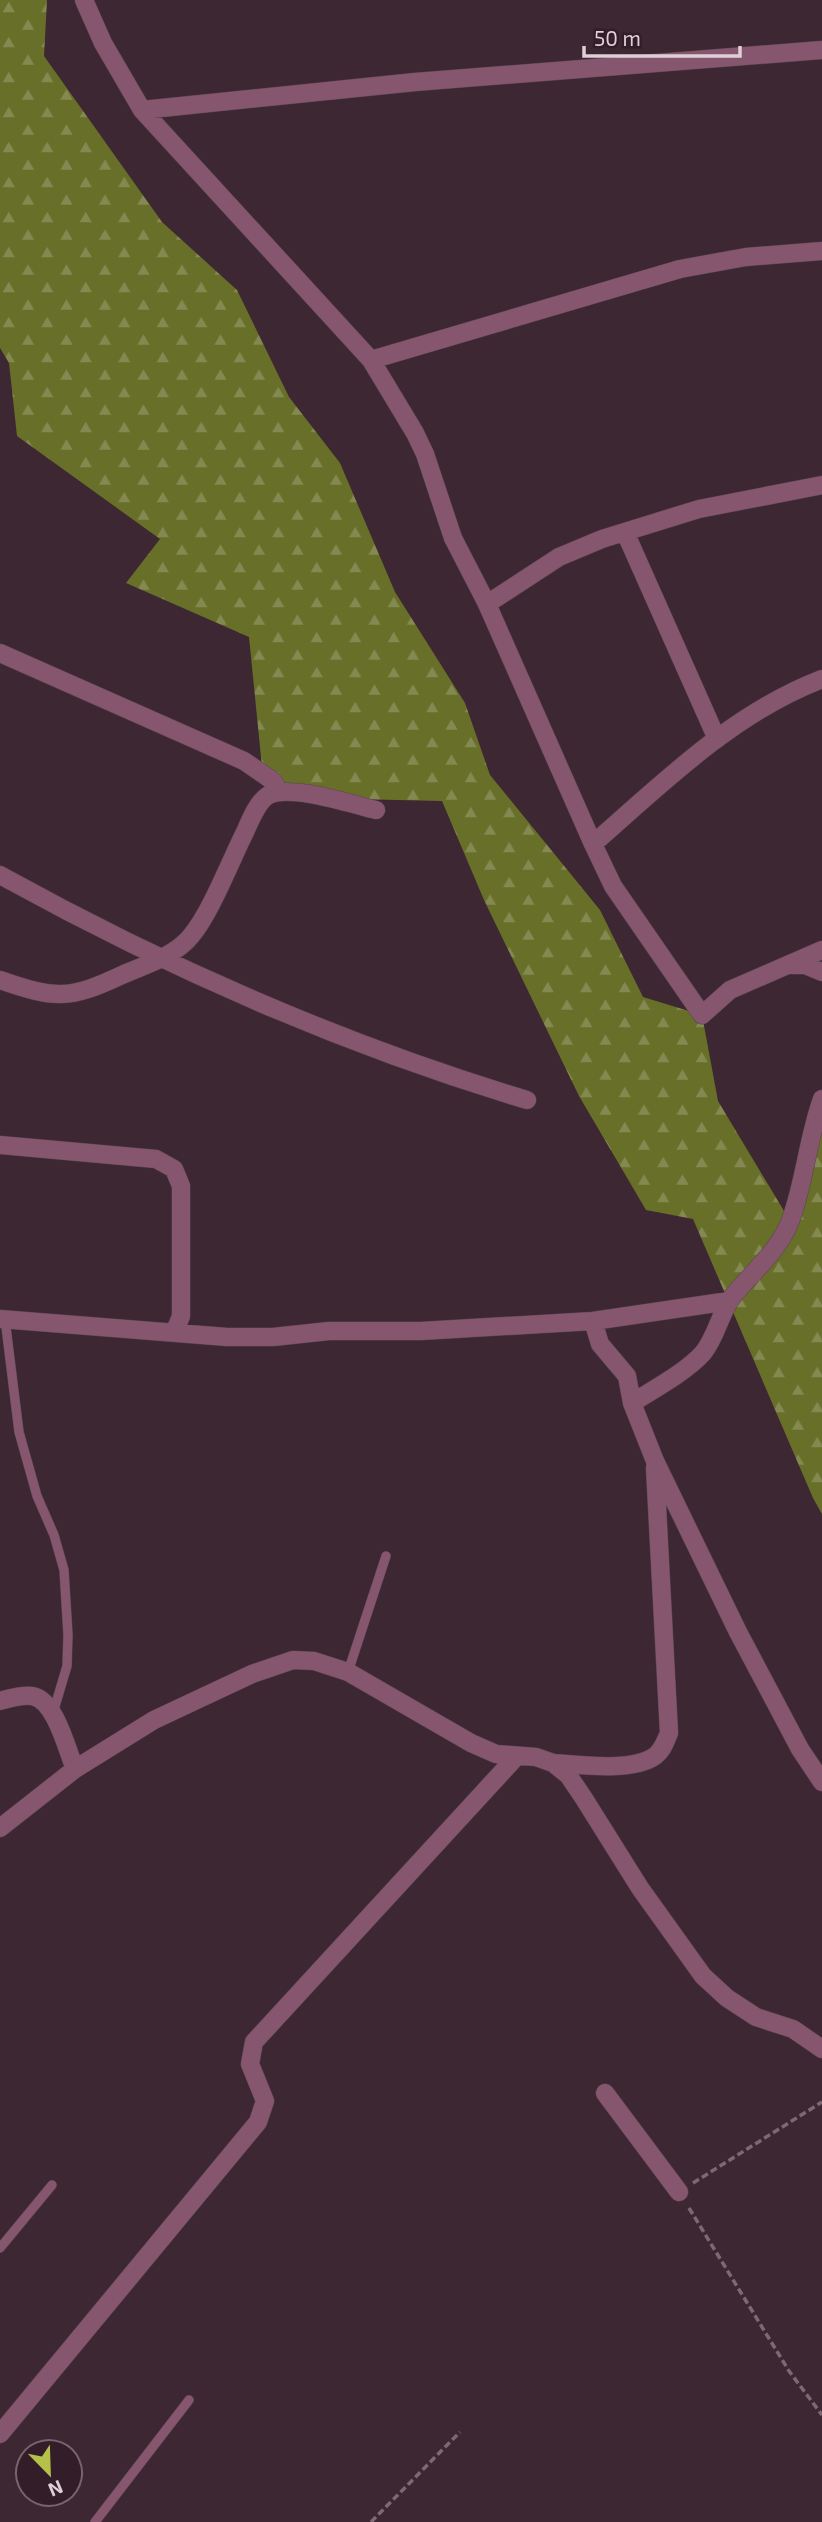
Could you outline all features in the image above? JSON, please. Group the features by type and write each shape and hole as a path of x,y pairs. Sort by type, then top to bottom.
{"street":[{"path":"84,0 103,43 142,110 371,360 425,454 453,538 487,604 613,886 702,1015 730,990 822,950"},
{"path":"142,110 415,82 822,50"},
{"path":"371,360 680,269 746,257 822,251"},
{"path":"487,604 559,557 625,531 699,509 822,485"},
{"path":"625,531 717,739"},
{"path":"0,653 244,761 273,781 279,791"},
{"path":"593,844 683,765 717,739 768,705 822,679"},
{"path":"0,980 28,990 68,995 88,991 178,949 191,937 203,918 252,816 265,797 279,791 296,792 376,810"},
{"path":"0,875 160,958 323,1030 442,1074 527,1100"},
{"path":"785,964 805,965 822,972"},
{"path":"632,1403 664,1383 702,1353 719,1327 729,1301 779,1244 790,1222 822,1099"},
{"path":"0,1145 156,1159 174,1169 181,1186 181,1316 175,1331"},
{"path":"2,1319 227,1337 273,1337 329,1331 435,1331 593,1321 729,1301"},
{"path":"593,1321 600,1344 627,1376 632,1403 655,1461 744,1643 800,1749 822,1782"},
{"path":"553,1763 618,1766 640,1762 653,1758 664,1747 669,1733 655,1461"},
{"path":"0,1828 75,1769 154,1720 275,1665 293,1660 314,1661 348,1672 471,1743 496,1754 536,1756 553,1763 568,1775 640,1888 703,1976 727,1998 756,2017 793,2029 822,2049"},
{"path":"0,1701 34,1696 45,1701 53,1713 75,1769"},
{"path":"0,2434 258,2122 265,2101 250,2064 254,2042 516,1757"},
{"path":"605,2093 679,2192"}],"lane":[{"path":"2,1319 19,1432 37,1496 54,1535 64,1570 68,1635 66,1666 53,1713"},
{"path":"348,1672 386,1556"},
{"path":"0,2248 52,2185"},
{"path":"95,2522 189,2400"}],"path":[{"path":"822,2102 679,2192 789,2371 822,2415"},
{"path":"372,2522 460,2432"}],"green space":[{"path":"0,0 47,0 44,56 162,222 237,290 289,397 340,463 395,592 465,703 490,775 600,910 643,997 702,1015 718,1101 790,1221 809,1144 822,1130 822,1514 693,1219 646,1210 579,1096 484,900 442,801 265,797 249,637 126,583 160,539 17,436 9,363 0,348"}]}
